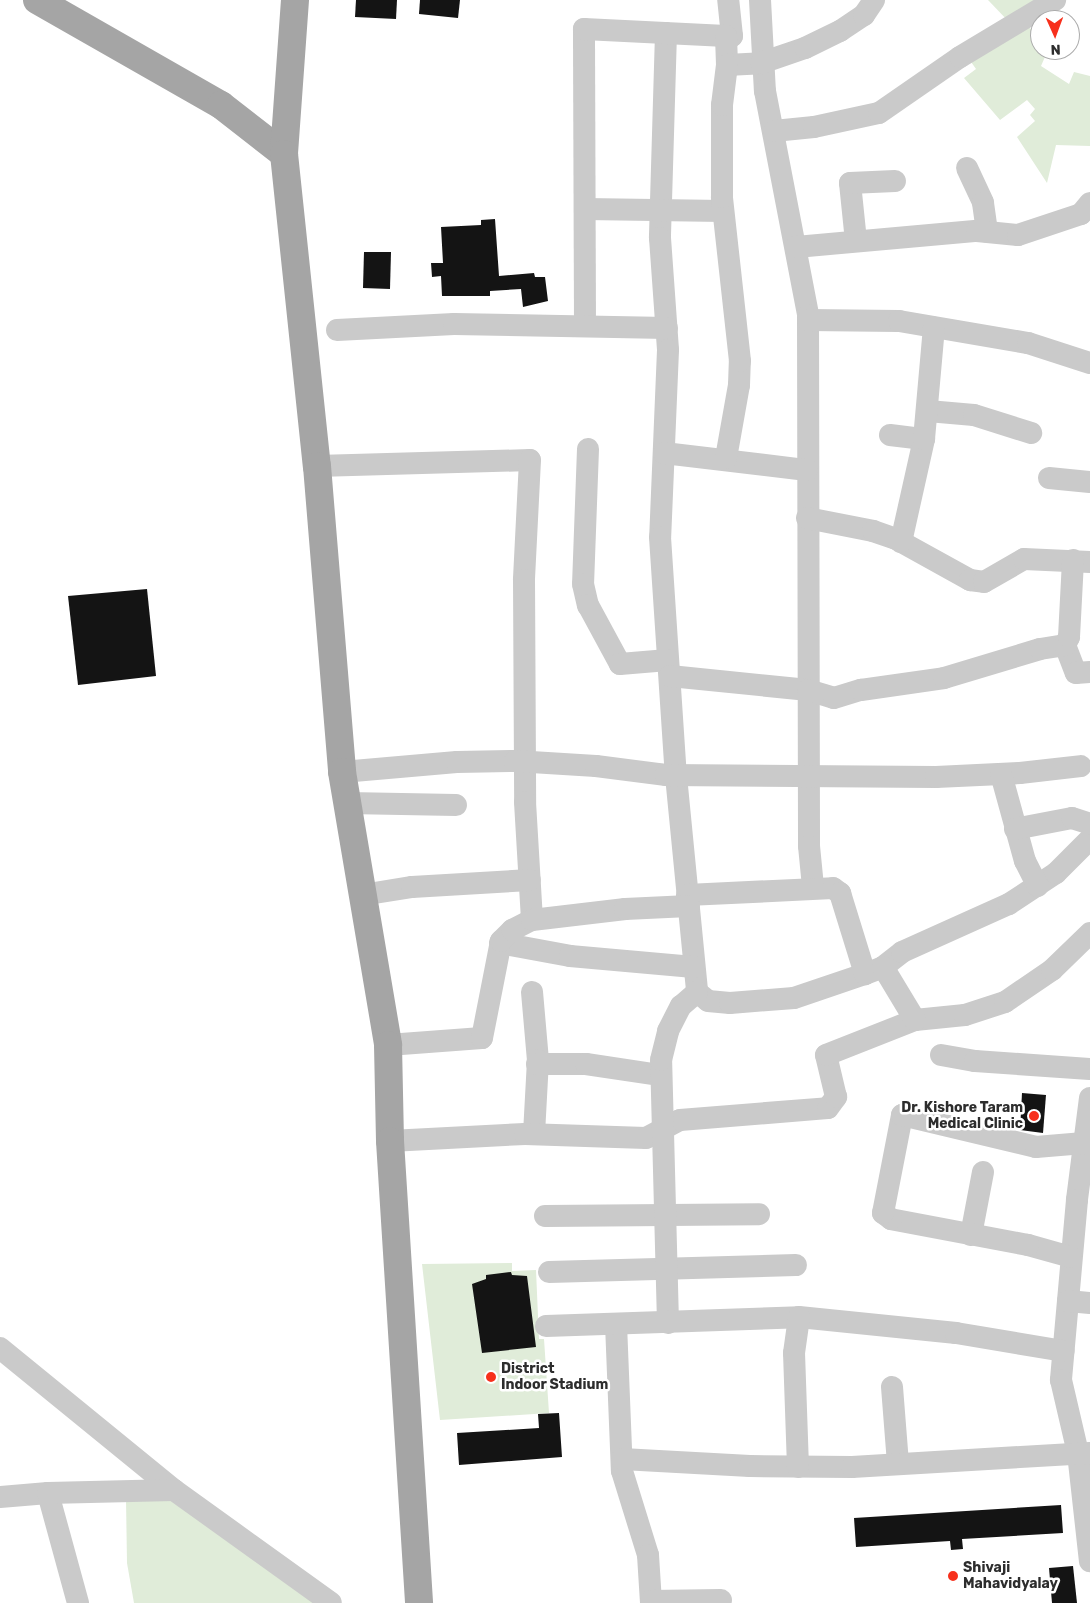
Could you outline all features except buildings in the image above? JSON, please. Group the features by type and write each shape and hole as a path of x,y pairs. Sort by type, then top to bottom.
{"main road":[{"path":"38,0 221,105 284,154"},
{"path":"295,0 284,154 317,466 342,772 388,1045 390,1141 419,1603"}],"street":[{"path":"585,325 584,29 732,36 728,0"},
{"path":"760,0 762,63 808,320 808,690 811,778 809,846 813,887"},
{"path":"727,65 762,63 805,48 840,31 864,15 874,0"},
{"path":"774,131 814,127 879,113 960,57 1055,0"},
{"path":"666,33 660,209 666,328 664,453 660,537 676,776 697,992 708,1001 730,1003 794,998 874,971 902,952 1009,904 1038,886 1090,838"},
{"path":"726,36 727,65 720,160 723,211 740,361 740,385 726,458"},
{"path":"967,168 983,203 987,232"},
{"path":"856,240 850,183 895,181"},
{"path":"796,247 856,240 987,232 1018,235 1055,225 1081,214 1090,203"},
{"path":"585,209 723,211"},
{"path":"808,320 899,321 1028,343 1089,357"},
{"path":"337,330 454,324 666,328"},
{"path":"902,542 924,439 934,327"},
{"path":"928,411 974,415 1031,433"},
{"path":"890,435 924,439"},
{"path":"588,449 583,584 588,605 620,664 669,668 808,690 834,698 861,690 918,684 1065,646"},
{"path":"664,453 726,458 807,470"},
{"path":"317,466 530,460 524,580 524,762 532,920"},
{"path":"1049,478 1090,482"},
{"path":"807,518 873,531 902,542 970,580 984,582 1024,559 1081,561 1069,637 1065,646 1076,673 1090,672"},
{"path":"342,772 457,762 524,762 676,776 811,778 1001,774 1080,766"},
{"path":"1001,774 1025,861 1038,886"},
{"path":"347,803 456,805"},
{"path":"1015,829 1072,818 1090,824"},
{"path":"362,895 412,887 530,880"},
{"path":"388,1045 482,1038 500,943 512,930 532,920 813,887 833,888 840,894 874,971 915,1020"},
{"path":"390,1141 534,1134 646,1138 680,1120 718,1114 828,1108 836,1097 826,1055 915,1020 965,1015 1005,1002 1052,970 1090,933"},
{"path":"500,943 570,956 694,967"},
{"path":"532,992 537,1064 534,1134"},
{"path":"668,1323 660,1076 668,1031 681,1006 697,992"},
{"path":"941,1055 975,1061 1090,1069"},
{"path":"537,1064 586,1064 660,1076"},
{"path":"1090,1098 1083,1213 1072,1258 1061,1380 1084,1453 1090,1561"},
{"path":"1072,1258 1028,1245 891,1219 883,1213 902,1115 1036,1147 1086,1152"},
{"path":"971,1235 983,1172"},
{"path":"545,1216 759,1214"},
{"path":"549,1272 666,1266 796,1265"},
{"path":"1068,1301 1090,1303"},
{"path":"546,1326 798,1318 956,1333 1064,1351"},
{"path":"798,1318 794,1353 798,1467"},
{"path":"616,1324 622,1459 632,1511 648,1555 651,1602 721,1600"},
{"path":"0,1348 174,1490 331,1603"},
{"path":"892,1387 898,1464"},
{"path":"622,1459 798,1467 898,1464 1084,1453"},
{"path":"0,1497 48,1493 174,1490"},
{"path":"48,1493 78,1603"}],"green space":[{"path":"988,0 1044,0 1010,23"},
{"path":"1026,25 1030,28 1030,60 1044,60 1041,66 1069,84 1074,72 1090,76 1090,146 1056,145 1047,183 1017,137 1035,121 1030,115 1035,109 1027,100 1000,120 964,78 976,69 969,59"},
{"name":"District Indoor Stadium","path":"512,1263 512,1271 536,1270 539,1339 544,1339 549,1413 440,1420 422,1264"},
{"path":"126,1499 187,1501 319,1603 134,1603 127,1563"}],"place":[{"name":"Dr. Kishore Taram Medical Clinic","path":"1034,1116"},
{"name":"District Indoor Stadium","path":"491,1377"},
{"name":"Shivaji Mahavidyalay","path":"953,1576"}]}
